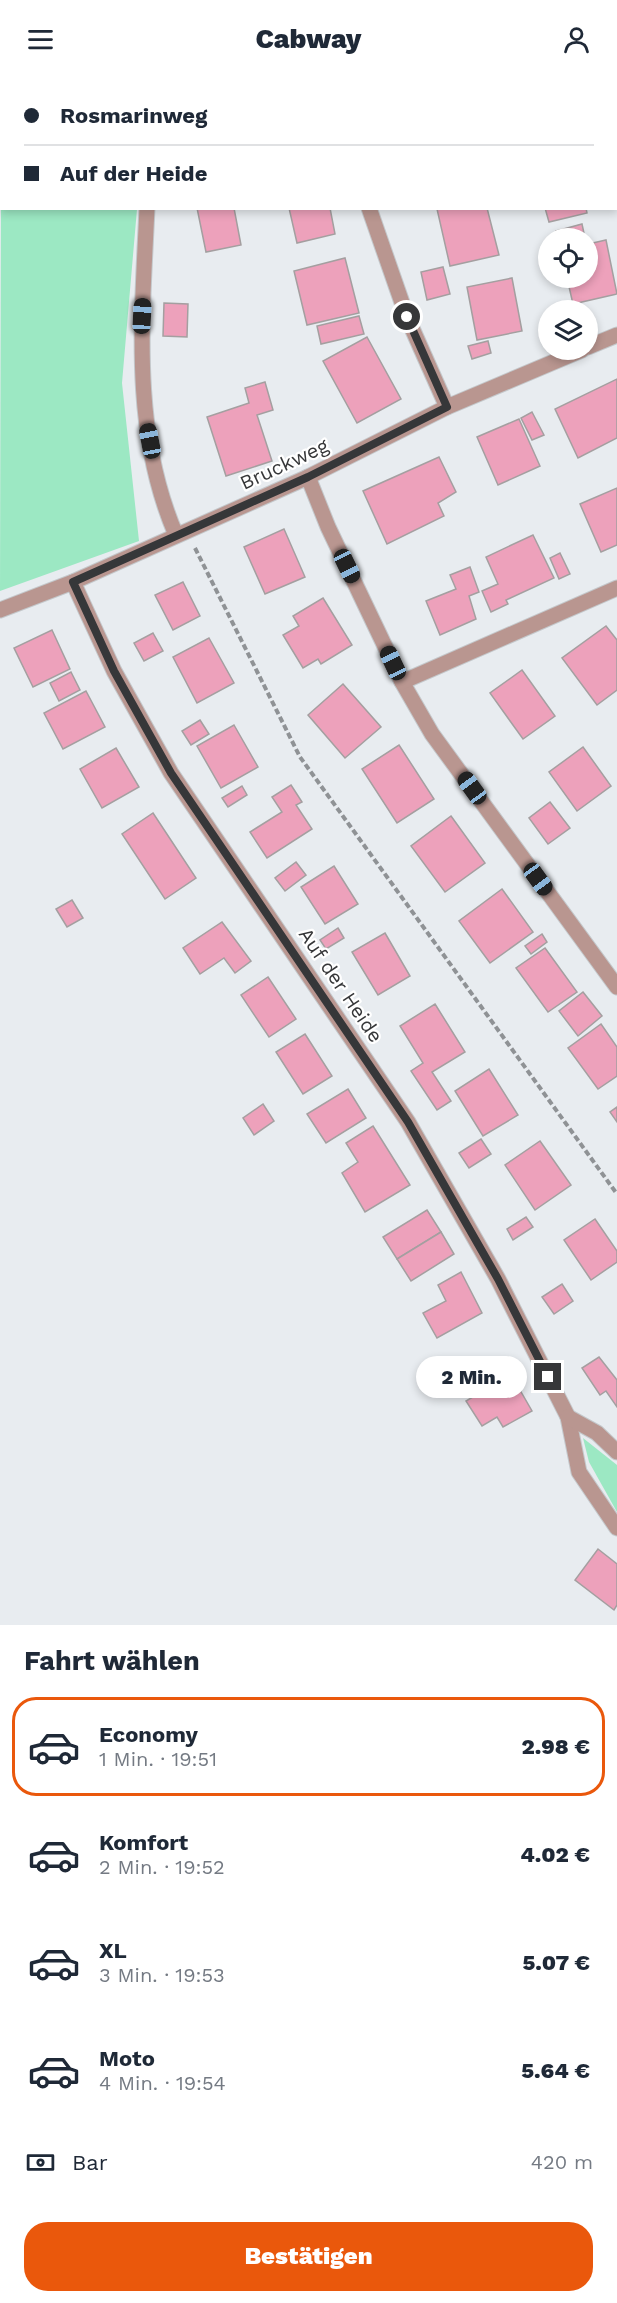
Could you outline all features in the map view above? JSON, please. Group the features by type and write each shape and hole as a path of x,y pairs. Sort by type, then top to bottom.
{"street":[{"path":"147,210 141,369 146,420 162,503 181,533"},
{"path":"370,210 407,317 447,407"},
{"path":"598,343 617,335"},
{"name":"Bruckweg","path":"0,610 73,582 308,477 447,407 558,360"},
{"path":"308,477 328,527 402,682 432,734 617,987"},
{"name":"Auf der Heide","path":"73,582 114,671 171,773 408,1122 498,1279 568,1417 579,1472 617,1528"},
{"path":"402,682 617,588"},
{"path":"568,1417 597,1433 617,1452"}],"path":[{"path":"181,533 300,757 617,1194"}],"green space":[{"path":"1,210 137,210 122,383 139,541 0,591"},
{"path":"583,1438 617,1465 617,1512 589,1462"}],"building":[{"path":"197,210 234,210 241,245 206,252"},
{"path":"289,210 330,210 335,234 297,243"},
{"path":"437,210 488,210 499,255 450,266"},
{"path":"546,210 586,210 587,213 549,222"},
{"path":"582,224 583,228 567,228"},
{"path":"606,240 617,294 591,300 572,300 569,288 598,288 598,242"},
{"path":"345,258 359,313 307,325 294,271"},
{"path":"443,267 450,294 427,300 421,272"},
{"path":"512,278 522,331 477,340 467,287"},
{"path":"164,303 188,304 187,337 163,336"},
{"path":"359,316 364,334 321,344 317,326"},
{"path":"367,337 401,399 357,423 323,361"},
{"path":"488,341 491,353 472,359 468,346"},
{"path":"617,379 617,438 578,458 555,409"},
{"path":"265,382 273,410 257,415 272,461 226,476 207,417 249,403 245,388"},
{"path":"532,412 544,435 532,440 521,418"},
{"path":"519,419 540,466 498,485 477,437"},
{"path":"439,457 456,492 438,503 444,516 387,544 363,491"},
{"path":"617,488 617,545 601,552 580,504"},
{"path":"284,529 305,577 265,594 244,547"},
{"path":"533,535 554,578 506,600 508,604 491,612 482,591 498,584 486,557"},
{"path":"560,553 570,574 559,579 550,558"},
{"path":"470,567 479,592 469,596 476,619 440,635 426,601 456,589 450,575"},
{"path":"183,582 200,616 173,630 155,595"},
{"path":"323,598 352,645 321,664 318,659 303,668 283,635 299,626 293,616"},
{"path":"606,626 617,640 617,690 597,705 562,658"},
{"path":"52,630 70,669 33,687 14,648"},
{"path":"153,633 163,651 144,661 134,643"},
{"path":"209,638 234,683 197,703 173,657"},
{"path":"522,670 555,716 523,739 490,693"},
{"path":"71,672 80,690 59,701 50,683"},
{"path":"343,684 381,727 345,758 308,715"},
{"path":"86,691 105,727 63,749 44,713"},
{"path":"200,720 209,734 191,745 182,731"},
{"path":"234,725 258,767 221,788 197,746"},
{"path":"399,745 434,799 397,823 362,769"},
{"path":"583,747 611,786 577,811 549,772"},
{"path":"116,748 139,787 102,808 80,769"},
{"path":"291,785 302,802 296,805 312,829 267,858 250,832 282,812 272,797"},
{"path":"242,786 247,795 228,807 222,798"},
{"path":"550,802 570,828 548,844 529,818"},
{"path":"153,813 196,878 165,899 122,834"},
{"path":"451,816 485,863 445,892 411,846"},
{"path":"296,862 306,875 285,891 275,878"},
{"path":"334,866 358,904 325,924 301,887"},
{"path":"502,889 533,932 490,963 459,921"},
{"path":"72,900 83,918 67,927 56,909"},
{"path":"222,922 251,961 235,973 224,958 200,974 183,948"},
{"path":"338,928 344,938 326,949 320,940"},
{"path":"385,933 410,976 378,995 352,952"},
{"path":"542,934 547,942 531,954 525,946"},
{"path":"545,948 577,992 548,1012 516,968"},
{"path":"268,977 296,1019 269,1037 241,995"},
{"path":"583,992 602,1016 578,1036 559,1011"},
{"path":"435,1004 465,1052 432,1072 451,1101 437,1110 411,1071 423,1063 400,1026"},
{"path":"601,1024 617,1047 617,1076 598,1089 568,1048"},
{"path":"305,1034 332,1076 303,1094 276,1052"},
{"path":"489,1069 518,1115 483,1136 455,1091"},
{"path":"348,1089 366,1118 326,1143 307,1114"},
{"path":"263,1104 274,1121 254,1135 243,1118"},
{"path":"617,1107 617,1122 610,1112"},
{"path":"373,1126 410,1185 365,1212 342,1173 358,1162 346,1143"},
{"path":"481,1139 491,1154 469,1168 459,1153"},
{"path":"540,1141 571,1185 535,1210 505,1165"},
{"path":"427,1210 441,1232 397,1259 383,1237"},
{"path":"526,1217 533,1227 513,1240 507,1229"},
{"path":"595,1219 617,1251 617,1262 591,1280 564,1240"},
{"path":"441,1232 454,1254 411,1281 397,1259"},
{"path":"461,1272 482,1313 437,1338 423,1313 446,1301 438,1285"},
{"path":"562,1284 573,1301 554,1314 542,1297"},
{"path":"501,1357 532,1411 503,1427 497,1417 482,1426 466,1401 483,1391 472,1373"},
{"path":"599,1357 617,1380 617,1407 606,1391 600,1395 582,1368"},
{"path":"598,1549 617,1564 617,1605 614,1610 575,1580"}],"route":[{"path":"407,317 447,407 308,477 73,582 114,671 171,773 408,1122 498,1279 548,1377"}]}
